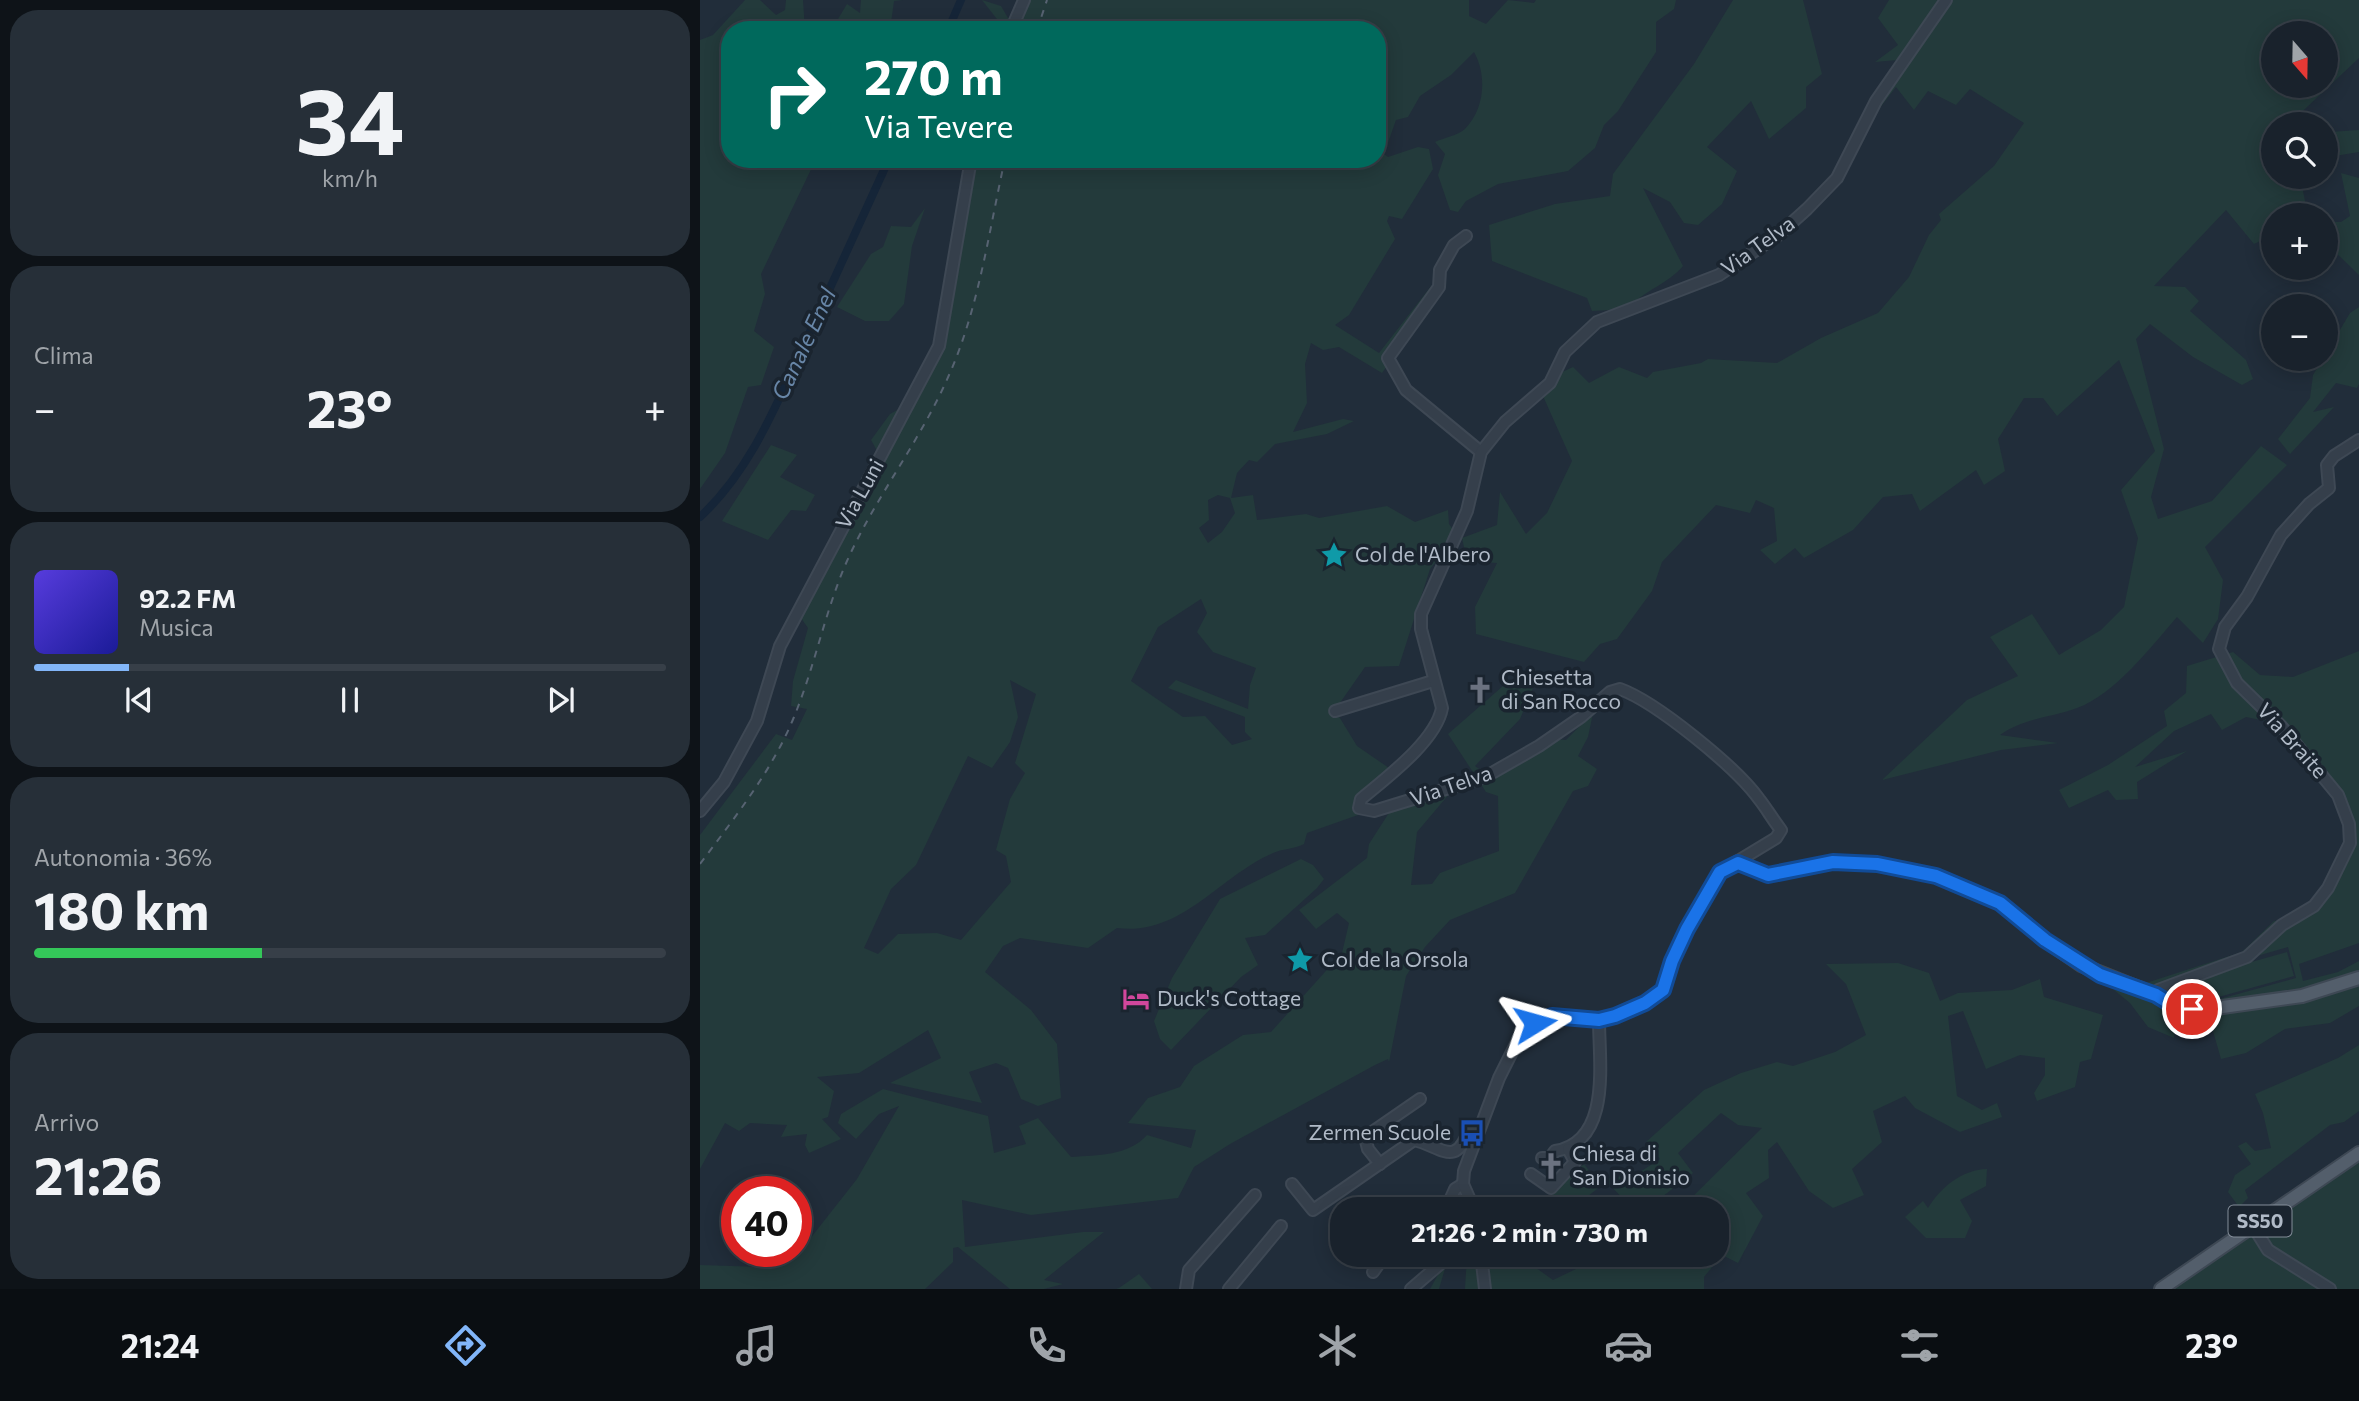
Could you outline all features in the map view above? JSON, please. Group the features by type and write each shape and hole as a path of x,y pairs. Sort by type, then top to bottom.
{"main road":[{"path":"1738,863 1768,875 1833,862 1877,864 1936,876 2000,903 2045,940 2100,975 2154,994 2177,1008 2208,1009 2302,996 2359,978"},
{"name":"SS50","path":"2161,1289 2359,1153"}],"street":[{"path":"1015,21 1024,0"},
{"name":"Via Telva","path":"1738,863 1776,838 1781,830 1755,794 1700,743 1647,704 1620,689 1610,692 1581,717 1539,746 1485,777 1374,811 1359,808 1361,799 1414,752 1440,719 1442,708 1420,629 1421,614 1467,511 1481,452 1505,422 1550,383 1565,352 1598,322 1719,275 1777,236 1807,209 1837,178 1888,81 1946,0"},
{"name":"Via Luni","path":"700,811 724,782 757,721 780,646 939,346 969,168"},
{"path":"1466,236 1454,244 1440,270 1439,287 1388,358 1406,390 1481,452"},
{"name":"Via Braite","path":"2154,994 2158,990 2247,957 2282,925 2314,906 2347,853 2349,824 2338,795 2281,726 2237,682 2219,649 2225,627 2247,597 2281,535 2309,504 2329,488 2328,465 2334,456 2359,440"},
{"path":"1335,710 1433,681"},
{"path":"1468,1197 1464,1171 1479,1127 1520,1036 1535,1023 1552,1016 1599,1020 1645,1003 1663,990 1682,940 1720,872 1738,863"},
{"path":"1542,1158 1550,1158 1555,1151 1568,1149 1593,1123 1597,1112 1599,1020"},
{"path":"1380,1164 1368,1149 1365,1137 1420,1098"},
{"path":"1292,1184 1312,1210 1414,1140 1444,1153 1455,1152 1464,1143 1469,1129 1479,1127"},
{"path":"1531,1174 1551,1188 1575,1162 1568,1149"},
{"path":"1452,1197 1455,1189 1465,1188"},
{"path":"1186,1289 1189,1270 1255,1195"},
{"path":"1230,1289 1281,1226"},
{"path":"2253,1226 2268,1250 2330,1289"},
{"path":"1373,1272 1376,1267"},
{"path":"1411,1289 1437,1267"},
{"path":"1482,1267 1485,1289"}],"green space":[{"path":"745,0 760,0 776,15 785,10 786,0 803,0 804,21 726,21"},
{"path":"861,0 903,0 894,1 891,21 837,21 847,4 860,13"},
{"path":"982,0 1001,6 1010,21 998,21"},
{"path":"1028,0 1469,0 1469,16 1486,24 1508,0 1534,3 1536,0 1676,0 1674,9 1656,22 1656,52 1618,111 1604,125 1595,148 1568,171 1498,184 1466,201 1458,212 1450,210 1438,175 1445,154 1435,142 1465,129 1477,112 1482,81 1474,52 1451,75 1420,96 1408,117 1396,120 1386,148 1386,21 1020,21"},
{"path":"1733,0 1803,0 1822,74 1806,87 1806,108 1769,139 1751,101 1707,147 1737,171 1722,204 1698,225 1684,223 1670,202 1643,188 1683,266 1627,309 1592,311 1587,298 1492,261 1489,225 1555,204 1610,196 1613,174 1694,64"},
{"path":"1889,0 2359,0 2359,58 2338,78 2338,21 2261,21 2261,98 2317,98 2302,112 2261,112 2261,189 2303,189 2305,203 2261,203 2261,241 2254,244 2226,210 2154,286 2185,287 2199,301 2190,311 2246,360 2253,379 2242,385 2193,357 2150,324 2136,339 2164,449 2151,497 2158,519 2212,501 2261,446 2287,465 2205,547 2223,580 2218,619 2203,643 2177,617 2144,656 2105,693 2077,708 2027,722 2000,735 2058,743 2001,750 1882,780 1967,700 2018,676 1990,637 2032,614 2059,655 2101,630 2124,607 2138,538 2121,490 2155,451 2119,360 2057,416 2043,398 2024,398 1998,439 2005,471 1984,485 1976,470 1920,511 1912,494 1883,497 1853,530 1804,558 1795,548 1775,564 1760,550 1777,541 1774,508 1756,500 1750,513 1716,505 1662,562 1652,591 1617,639 1600,644 1584,662 1476,634 1475,607 1497,563 1467,561 1462,538 1497,525 1500,492 1526,534 1547,513 1572,461 1543,396 1560,373 1573,367 1589,383 1619,367 1647,378 1653,372 1701,363 1708,359 1777,363 1821,338 1878,313 1909,277 1929,235 1941,220 1939,214 1994,166 2024,123 1970,89 1956,105 1928,91 1914,110 1896,87 1876,113 1909,59 1875,62 1898,45 1878,18"},
{"path":"721,26 721,168 812,168 761,274 765,294 754,331 774,347 761,385 748,387 725,453 700,489 700,40 713,35"},
{"path":"2359,130 2359,152 2338,156 2338,131"},
{"path":"1418,147 1429,149 1433,169 1402,219 1389,216 1387,221 1395,239 1349,315 1335,325 1379,353 1432,285 1438,296 1382,373 1339,347 1323,350 1311,343 1305,364 1307,403 1293,432 1343,419 1354,421 1327,434 1275,444 1257,462 1249,460 1237,473 1231,498 1253,495 1257,520 1306,514 1319,518 1387,506 1415,522 1448,510 1449,524 1457,535 1430,569 1399,666 1365,667 1335,710 1357,746 1389,768 1359,797 1358,815 1307,833 1304,844 1273,853 1253,863 1199,903 1161,923 1140,928 1117,928 1088,948 1020,938 1003,946 985,972 1031,1010 1057,1044 1061,1098 1038,1106 1021,1099 1008,1068 996,1063 969,1072 982,1103 890,1083 941,1058 928,1030 859,1073 817,1077 834,1091 828,1117 822,1119 841,1139 809,1153 805,1145 807,1134 781,1137 787,1125 750,1123 739,1131 725,1123 700,1169 700,835 776,734 792,740 807,709 791,706 793,681 808,628 801,618 880,456 871,440 890,414 912,402 947,337 969,168 1386,168 1386,156","holes":["1218,495 1230,498 1235,513 1222,532 1208,543 1199,528 1209,520 1208,500","1201,599 1207,613 1197,632 1213,652 1256,668 1250,685 1248,709 1176,680 1168,688 1245,717 1245,732 1252,739 1232,745 1205,716 1183,717 1131,681 1158,627","1010,680 1036,694 1015,763 1025,773 1010,799 996,850 1006,856 1011,882 961,940 937,933 898,934 878,954 864,948 891,889 916,865 968,756 992,768 1010,742 1018,717"]},
{"path":"2341,173 2359,178 2359,275 2338,255 2338,222 2350,216"},
{"path":"925,208 912,246 904,304 889,321 865,321 837,307 871,254 883,247 891,226 911,227"},
{"path":"2359,307 2359,384 2357,388 2336,383 2313,412 2334,407 2290,454 2278,439 2310,398 2315,371 2338,371 2338,333 2350,313"},
{"path":"771,445 797,455 780,477 815,495 806,511 791,510 768,540 722,521"},
{"path":"2359,651 2359,943 2299,964 2303,981 2338,972 2359,961 2359,1006 2330,1023 2285,1029 2246,1053 2221,1059 2205,1003 2296,978 2288,947 2154,986 2177,1018 2174,1038 2148,1027 2130,1003 2114,990 2138,992 2146,983 2242,952 2274,921 2285,923 2304,913 2347,853 2346,812 2281,726 2291,726 2246,717 2222,730 2211,714 2174,731 2135,767 2187,751 2137,782 2138,799 2116,800 2108,790 2069,808 2059,790 2108,765 2167,726 2164,711 2186,693 2187,666 2233,652 2260,675 2293,677"},
{"path":"1524,679 1533,688 1520,719 1475,766 1482,771 1540,738 1566,740 1593,713 1588,737 1578,756 1597,769 1588,786 1573,791 1515,893 1450,920 1425,947 1406,976 1389,1062 1388,1059 1375,1065 1230,1144 1194,1167 1178,1198 1031,1215 962,1200 965,1247 1083,1232 1104,1232 1044,1280 1063,1284 1044,1289 1010,1289 958,1247 953,1248 953,1262 925,1289 700,1289 700,1265 812,1267 812,1236 857,1179 899,1106 879,1114 856,1139 838,1123 841,1114 883,1089 988,1116 994,1153 1026,1144 1019,1126 1038,1118 1071,1157 1122,1151 1147,1135 1191,1148 1196,1130 1128,1123 1148,1098 1180,1087 1194,1066 1243,1035 1271,1032 1342,953 1349,923 1337,913 1316,929 1299,910 1367,858 1369,844 1394,805 1456,786 1417,832 1411,885 1432,884 1440,873 1499,851 1498,796 1486,792 1448,734 1503,686"},
{"path":"1301,859 1313,865 1324,879 1265,935 1245,938 1258,965 1241,977 1171,1050 1160,1039 1154,1021 1172,978 1220,899"},
{"path":"2287,952 2294,976 2204,1001 2198,977"},
{"path":"1898,963 1929,973 1940,1001 1958,993 2012,990 2040,979 2044,997 2103,1015 2091,1059 2080,1062 2075,1087 2037,1101 2034,1093 2045,1075 2045,1058 2020,1055 1986,1069 1963,1011 1948,1016 1957,1096 1982,1110 1997,1103 2002,1117 1960,1132 1915,1108 1905,1096 1873,1111 1882,1142 1852,1169 1864,1195 1833,1208 1809,1191 1777,1142 1768,1150 1769,1178 1746,1193 1763,1216 1738,1263 1729,1258 1729,1197 1692,1197 1762,1128 1738,1125 1721,1113 1678,1153 1693,1173 1662,1197 1621,1197 1604,1179 1637,1174 1660,1159 1646,1142 1704,1090 1741,1073 1777,1062 1793,1066 1835,1052 1866,1035 1846,984 1826,964"},
{"path":"2359,1045 2359,1111 2344,1122 2330,1125 2245,1190 2248,1198 2239,1207 2228,1192 2235,1175 2251,1164 2238,1146 2246,1142 2255,1151 2271,1148 2263,1113 2255,1094 2338,1058"},
{"path":"2359,1153 2359,1289 2171,1289"},
{"path":"1584,1164 1601,1186 1587,1197 1553,1197 1550,1193"},
{"path":"1987,1169 1986,1186 1960,1200 1972,1221 1965,1238 1926,1238 1905,1217 1923,1201 1928,1208 1946,1186 1961,1176"},
{"path":"1442,1267 1445,1267 1439,1289 1430,1289"},
{"path":"1466,1267 1535,1267 1553,1280 1576,1269 1712,1267 1704,1277 1704,1289 1465,1289"},
{"path":"1139,1274 1152,1289 1116,1289 1119,1288"}],"waterway":[{"name":"Canale Enel","path":"952,21 961,0"},
{"name":"Canale Enel","path":"700,517 735,477 763,431 885,168"}],"railway":[{"path":"1040,21 1047,0"},
{"path":"700,864 752,793 785,737 801,698 832,599 847,561 949,375 976,296 1003,168"}],"place":[{"name":"Col de l'Albero","path":"1334,555"},
{"name":"Chiesetta di San Rocco","path":"1480,690"},
{"name":"Col de la Orsola","path":"1300,960"},
{"name":"Duck's Cottage","path":"1136,999"},
{"name":"Zermen Scuole","path":"1472,1133"},
{"name":"Chiesa di San Dionisio","path":"1551,1166"}],"route":[{"path":"1535,1023 1552,1016 1599,1020 1615,1016 1645,1003 1663,990 1672,961 1687,929 1720,872 1727,866 1738,863 1768,875 1833,862 1877,864 1936,876 2000,903 2045,940 2100,975 2156,995 2177,1008 2192,1009"}]}
